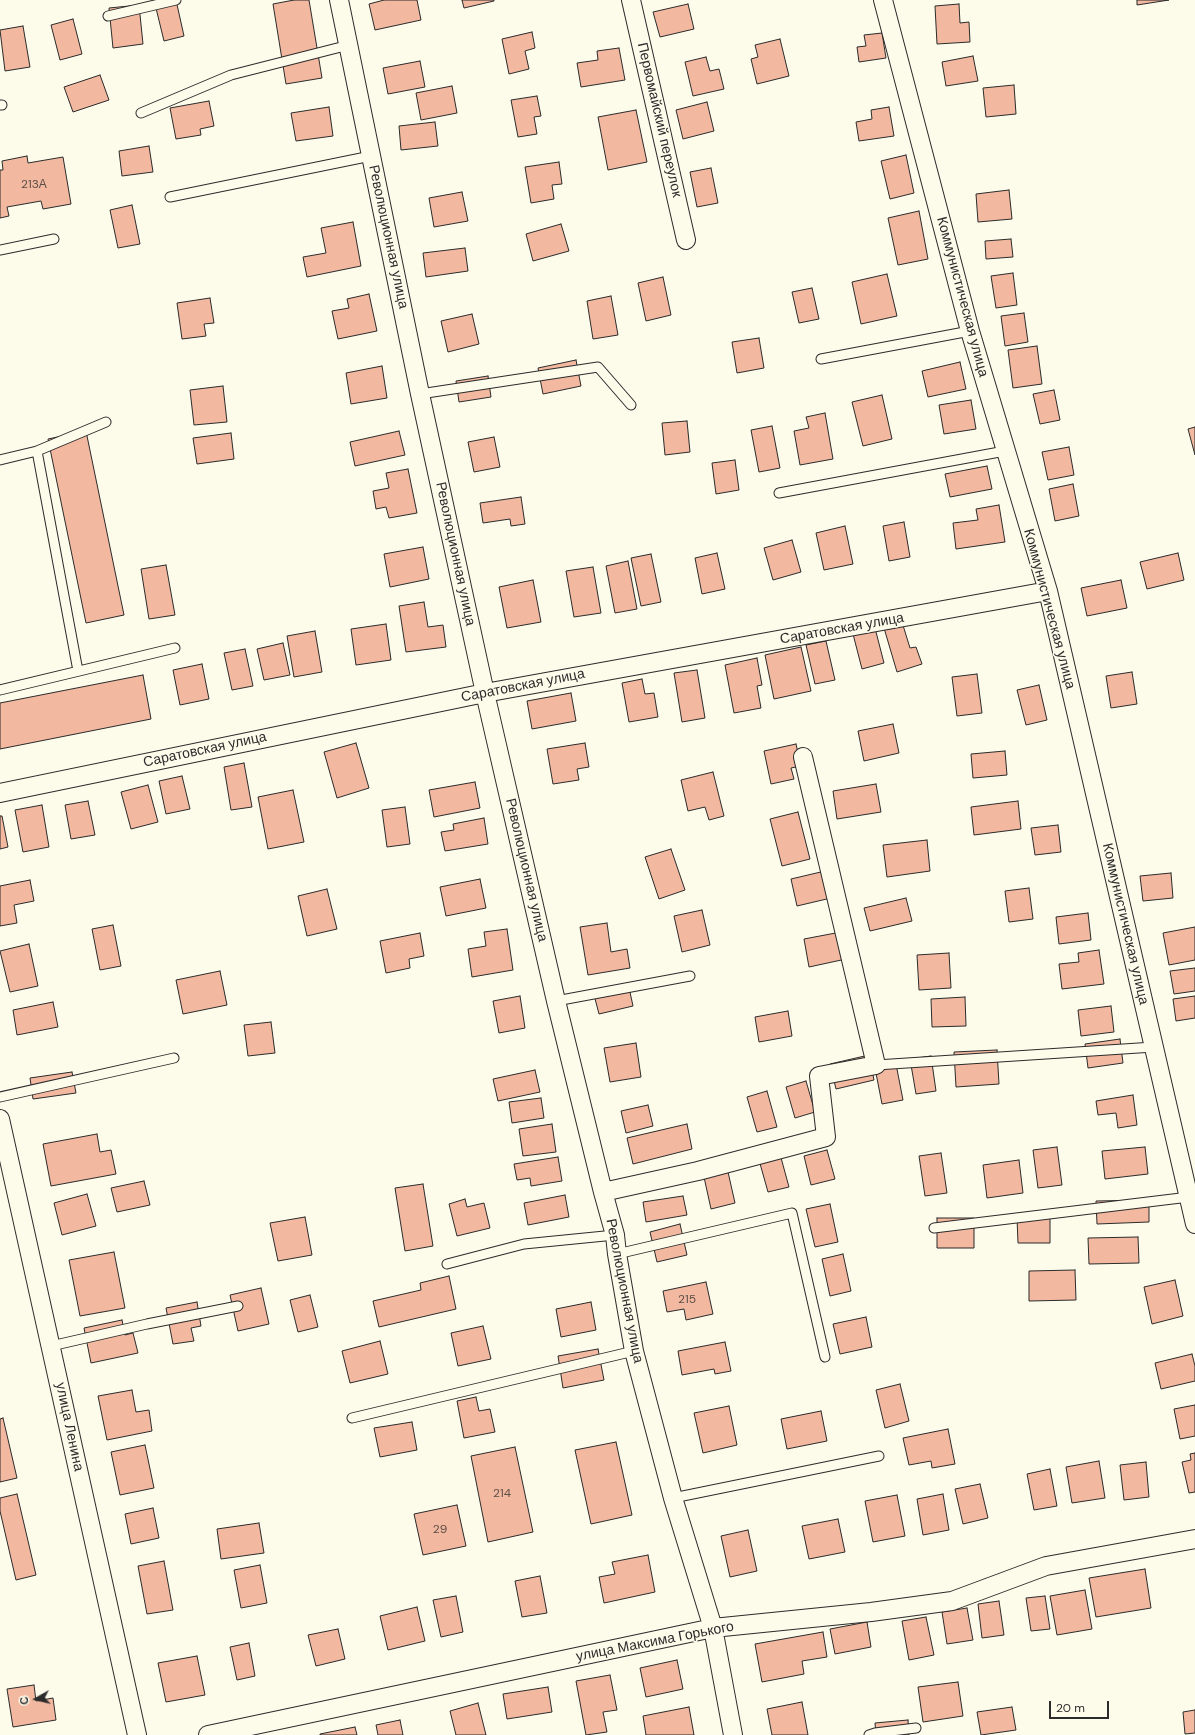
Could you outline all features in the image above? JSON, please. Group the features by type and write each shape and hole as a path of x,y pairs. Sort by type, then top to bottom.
{"street":[{"name":"Революционная улица","path":"339,0 420,394 485,693 556,1001 615,1235 634,1351 673,1498 713,1628 733,1735"},
{"name":"Первомайский переулок","path":"631,0 686,240"},
{"name":"Коммунистическая улица","path":"883,0 970,331 1048,592 1195,1224"},
{"name":"Саратовская улица","path":"0,793 485,693 1048,592"},
{"path":"603,1192 698,1171 826,1137 819,1076 876,1065 803,757"},
{"name":"улица Ленина","path":"0,1118 137,1735"},
{"name":"улица Максима Горького","path":"208,1735 713,1628 871,1612 952,1601 1046,1566 1195,1539"}],"lane":[{"path":"108,16 176,0"},
{"path":"141,113 231,76 349,45"},
{"path":"170,197 371,156"},
{"path":"0,250 54,239"},
{"path":"820,359 970,331"},
{"path":"420,394 598,367 631,405"},
{"path":"0,460 37,451 106,422"},
{"path":"37,451 78,671"},
{"path":"779,493 1005,451"},
{"path":"0,690 175,648"},
{"path":"556,1001 690,976"},
{"path":"876,1065 1154,1047"},
{"path":"0,1098 174,1058"},
{"path":"934,1228 1189,1197"},
{"path":"617,1254 792,1213 825,1357"},
{"path":"447,1264 524,1244 615,1235"},
{"path":"51,1346 147,1324 238,1306"},
{"path":"352,1418 634,1351"},
{"path":"673,1498 879,1456"},
{"path":"869,1735 916,1728"}],"building":[{"path":"154,0 176,0 184,36 164,41"},
{"path":"294,0 309,0 322,78 286,84 273,4"},
{"path":"384,0 417,0 421,20 375,30 369,4"},
{"path":"462,0 494,0 494,1 464,8"},
{"path":"1137,0 1169,0 1137,5"},
{"path":"688,4 694,29 660,37 653,12"},
{"path":"959,4 960,23 969,22 970,42 937,44 935,6"},
{"path":"139,5 143,44 113,48 109,8"},
{"path":"73,19 82,54 60,60 51,25"},
{"path":"23,26 30,67 5,71 0,30"},
{"path":"532,32 535,48 525,51 529,69 509,74 502,39"},
{"path":"882,33 886,58 859,62 857,47 866,46 864,35"},
{"path":"780,39 789,76 757,84 751,59 758,57 755,45"},
{"path":"619,48 625,80 581,87 577,63 598,60 597,51"},
{"path":"973,56 978,81 946,86 942,62"},
{"path":"706,57 710,71 719,69 724,89 693,96 685,62"},
{"path":"420,61 425,87 388,94 383,68"},
{"path":"100,75 109,100 73,112 64,87"},
{"path":"1014,85 1016,114 986,117 983,88"},
{"path":"452,86 457,113 421,120 416,93"},
{"path":"537,96 541,116 534,117 537,134 518,137 511,100"},
{"path":"209,101 214,126 200,129 201,135 176,139 170,108"},
{"path":"707,102 714,131 683,139 676,110"},
{"path":"329,107 333,136 296,141 291,113"},
{"path":"889,107 894,136 859,141 856,122 872,119 871,110"},
{"path":"636,110 647,162 608,170 598,117"},
{"path":"435,122 438,146 401,150 399,126"},
{"path":"149,146 153,172 122,176 119,151"},
{"path":"906,155 914,193 890,199 881,161"},
{"path":"27,156 28,163 63,157 71,204 43,209 41,201 7,207 9,216 0,218 0,170 3,170 2,161"},
{"path":"559,162 562,184 552,185 554,199 531,203 525,167"},
{"path":"711,168 718,203 697,207 690,172"},
{"path":"1009,190 1012,219 978,222 976,194"},
{"path":"462,192 468,221 434,227 429,198"},
{"path":"132,205 140,244 118,248 110,210"},
{"path":"919,211 928,259 898,265 888,218"},
{"path":"353,222 361,266 307,277 303,257 326,253 321,228"},
{"path":"561,224 569,251 533,261 526,234"},
{"path":"1011,239 1013,257 986,259 985,241"},
{"path":"465,248 468,271 426,277 423,253"},
{"path":"1013,273 1017,305 996,308 991,276"},
{"path":"887,274 897,316 861,324 852,282"},
{"path":"663,277 671,315 646,321 638,283"},
{"path":"812,288 819,319 799,323 792,292"},
{"path":"369,294 377,331 338,339 332,311 349,308 347,299"},
{"path":"611,296 618,335 593,339 587,301"},
{"path":"210,298 214,323 204,324 206,336 182,339 177,303"},
{"path":"1024,313 1028,342 1005,346 1001,316"},
{"path":"472,314 479,344 448,352 441,321"},
{"path":"759,338 764,368 737,373 732,342"},
{"path":"1037,346 1042,384 1013,388 1008,350"},
{"path":"576,360 581,386 543,394 538,368"},
{"path":"960,362 966,389 928,397 922,371"},
{"path":"382,366 387,398 351,404 346,373"},
{"path":"488,376 491,397 459,402 456,381"},
{"path":"223,386 227,422 194,425 190,390"},
{"path":"1054,390 1060,420 1040,424 1033,394"},
{"path":"882,395 892,439 863,446 852,402"},
{"path":"971,400 976,429 944,434 939,405"},
{"path":"825,413 833,459 800,465 794,431 809,428 806,417"},
{"path":"687,421 690,452 665,455 662,423"},
{"path":"772,426 780,468 759,472 751,430"},
{"path":"1195,427 1195,455 1188,429"},
{"path":"86,431 124,615 86,623 48,439"},
{"path":"399,431 405,455 355,466 350,442"},
{"path":"231,433 234,459 197,464 193,438"},
{"path":"494,437 500,467 474,472 468,442"},
{"path":"1069,447 1074,475 1048,480 1042,452"},
{"path":"735,460 739,490 716,494 712,463"},
{"path":"987,466 992,489 950,497 945,474"},
{"path":"408,469 417,513 389,518 386,507 376,509 373,491 389,488 386,473"},
{"path":"1073,484 1079,516 1055,521 1049,489"},
{"path":"521,497 525,524 511,526 510,519 483,523 480,503"},
{"path":"999,505 1005,542 956,549 953,523 978,520 976,509"},
{"path":"904,522 910,557 889,561 883,526"},
{"path":"845,526 853,564 824,570 816,533"},
{"path":"792,540 801,572 773,580 764,548"},
{"path":"423,547 429,579 390,587 384,554"},
{"path":"717,553 725,589 702,594 695,558"},
{"path":"1178,553 1184,580 1147,589 1140,562"},
{"path":"651,554 661,602 641,606 631,558"},
{"path":"628,561 637,609 615,613 606,566"},
{"path":"166,565 175,615 149,619 141,569"},
{"path":"593,567 601,613 574,617 566,571"},
{"path":"533,580 541,622 507,628 499,587"},
{"path":"1121,580 1127,608 1087,616 1081,588"},
{"path":"424,602 428,627 443,625 446,647 406,652 399,606"},
{"path":"902,622 910,648 916,647 922,664 897,672 884,628"},
{"path":"386,624 391,660 356,665 351,629"},
{"path":"875,628 884,663 862,669 853,634"},
{"path":"315,631 322,672 294,677 287,636"},
{"path":"826,641 835,680 815,684 806,645"},
{"path":"283,643 290,675 264,680 257,649"},
{"path":"801,647 811,691 774,699 765,655"},
{"path":"245,649 253,686 232,690 224,653"},
{"path":"757,658 762,685 757,686 761,708 734,713 725,665"},
{"path":"202,664 209,699 180,705 173,670"},
{"path":"697,670 705,718 682,722 674,673"},
{"path":"1132,672 1137,704 1111,708 1106,676"},
{"path":"977,674 982,713 957,716 952,677"},
{"path":"143,675 151,719 0,749 0,703"},
{"path":"642,679 645,694 654,693 658,717 629,722 622,683"},
{"path":"1039,685 1047,720 1026,725 1017,690"},
{"path":"571,693 576,721 532,729 527,701"},
{"path":"893,724 899,753 864,761 858,731"},
{"path":"356,743 369,788 337,798 324,752"},
{"path":"585,743 589,767 577,769 579,780 553,784 547,749"},
{"path":"796,744 801,766 791,768 794,779 771,784 764,751"},
{"path":"1005,751 1007,775 973,778 971,754"},
{"path":"244,763 252,807 231,810 224,767"},
{"path":"713,772 724,816 709,820 705,807 688,811 681,780"},
{"path":"182,776 190,809 166,814 159,781"},
{"path":"475,782 480,808 434,817 429,790"},
{"path":"876,784 881,812 837,819 833,791"},
{"path":"148,785 158,822 131,829 121,792"},
{"path":"293,790 304,842 268,849 258,797"},
{"path":"88,801 95,835 71,839 65,805"},
{"path":"1018,801 1021,829 974,835 971,807"},
{"path":"42,805 49,847 23,852 15,810"},
{"path":"405,807 410,844 387,847 382,810"},
{"path":"798,812 810,859 782,866 770,819"},
{"path":"0,816 2,816 8,847 0,849"},
{"path":"484,818 488,844 445,851 441,832 454,830 453,824"},
{"path":"1058,825 1061,852 1035,855 1031,828"},
{"path":"927,840 930,871 887,877 883,845"},
{"path":"671,849 685,890 659,899 645,857"},
{"path":"825,871 831,898 797,906 791,879"},
{"path":"1171,873 1173,898 1143,901 1140,876"},
{"path":"480,879 486,908 446,916 440,887"},
{"path":"30,880 34,901 14,905 17,923 0,926 0,886"},
{"path":"1029,888 1033,919 1009,922 1005,891"},
{"path":"327,889 337,929 307,936 298,896"},
{"path":"906,898 912,921 870,931 864,908"},
{"path":"702,910 710,945 682,952 674,916"},
{"path":"1088,913 1091,940 1059,944 1056,917"},
{"path":"607,923 611,952 627,949 630,968 588,975 580,927"},
{"path":"113,925 121,966 100,970 92,929"},
{"path":"1195,927 1195,960 1169,965 1163,933"},
{"path":"507,929 513,970 472,977 468,949 486,946 484,932"},
{"path":"841,932 846,959 809,967 804,939"},
{"path":"420,933 424,956 409,959 410,968 386,973 380,941"},
{"path":"29,944 38,986 10,992 0,951"},
{"path":"1099,950 1104,984 1062,989 1059,964 1079,962 1078,953"},
{"path":"949,953 951,988 919,990 917,955"},
{"path":"1195,968 1195,991 1174,994 1170,971"},
{"path":"220,971 227,1005 183,1014 176,980"},
{"path":"628,983 633,1006 599,1014 593,991"},
{"path":"520,996 525,1028 499,1033 493,1001"},
{"path":"1195,996 1195,1018 1176,1021 1173,999"},
{"path":"965,997 966,1026 932,1027 931,999"},
{"path":"53,1002 58,1027 17,1035 13,1010"},
{"path":"1111,1006 1114,1032 1081,1036 1078,1010"},
{"path":"788,1011 792,1036 759,1042 755,1017"},
{"path":"271,1022 275,1053 248,1056 244,1025"},
{"path":"1120,1039 1123,1063 1088,1068 1085,1044"},
{"path":"636,1043 641,1077 610,1082 604,1048"},
{"path":"997,1050 999,1084 956,1087 954,1052"},
{"path":"869,1055 874,1080 836,1089 830,1064"},
{"path":"931,1056 936,1091 916,1094 910,1059"},
{"path":"896,1064 903,1100 882,1104 875,1068"},
{"path":"535,1070 540,1092 498,1101 493,1079"},
{"path":"72,1072 76,1093 33,1099 30,1078"},
{"path":"806,1081 815,1112 795,1118 786,1087"},
{"path":"767,1091 777,1127 757,1132 747,1097"},
{"path":"1133,1095 1137,1125 1118,1128 1116,1113 1098,1115 1096,1101"},
{"path":"541,1098 544,1118 512,1123 509,1102"},
{"path":"648,1105 653,1126 626,1133 621,1111"},
{"path":"552,1124 556,1152 523,1156 519,1129"},
{"path":"687,1124 692,1149 633,1164 627,1138"},
{"path":"97,1134 100,1152 111,1150 116,1174 51,1186 43,1144"},
{"path":"1057,1147 1062,1185 1038,1188 1033,1150"},
{"path":"1145,1147 1148,1174 1105,1179 1102,1151"},
{"path":"827,1150 835,1179 811,1185 804,1156"},
{"path":"941,1153 947,1193 925,1196 919,1156"},
{"path":"780,1154 789,1187 768,1192 759,1160"},
{"path":"558,1157 562,1181 531,1186 530,1178 517,1180 514,1164"},
{"path":"1019,1160 1023,1193 987,1198 983,1165"},
{"path":"726,1163 735,1203 711,1209 702,1168"},
{"path":"144,1181 150,1205 117,1212 111,1188"},
{"path":"423,1184 433,1246 405,1251 395,1188"},
{"path":"87,1194 96,1226 62,1235 54,1203"},
{"path":"565,1195 569,1217 528,1225 524,1203"},
{"path":"683,1196 687,1215 646,1222 643,1202"},
{"path":"465,1199 467,1207 484,1203 490,1228 457,1236 449,1204"},
{"path":"1149,1200 1149,1222 1097,1224 1096,1201"},
{"path":"830,1204 838,1242 815,1247 806,1209"},
{"path":"305,1217 312,1255 278,1261 270,1223"},
{"path":"1050,1217 1050,1243 1018,1243 1017,1218"},
{"path":"937,1218 974,1218 974,1248 937,1248"},
{"path":"680,1224 687,1255 657,1262 650,1232"},
{"path":"1138,1237 1139,1263 1089,1264 1088,1238"},
{"path":"114,1252 125,1308 80,1316 69,1260"},
{"path":"843,1254 851,1291 830,1296 822,1259"},
{"path":"1075,1270 1076,1300 1029,1301 1029,1271"},
{"path":"449,1276 456,1309 379,1327 373,1301 421,1290 420,1283"},
{"path":"1175,1280 1183,1316 1152,1324 1144,1287"},
{"path":"706,1282 713,1314 686,1320 684,1309 667,1312 663,1291"},
{"path":"261,1288 269,1324 238,1331 230,1295"},
{"path":"310,1295 318,1327 298,1332 290,1300"},
{"path":"197,1302 201,1326 191,1328 194,1341 173,1344 166,1308"},
{"path":"591,1302 596,1330 561,1337 556,1309"},
{"path":"866,1317 872,1347 840,1354 833,1324"},
{"path":"122,1320 125,1335 133,1333 138,1353 91,1363 84,1328"},
{"path":"483,1326 491,1359 458,1366 451,1333"},
{"path":"380,1341 388,1374 350,1383 342,1351"},
{"path":"725,1342 731,1371 715,1374 714,1369 682,1375 678,1351"},
{"path":"598,1349 604,1380 563,1388 558,1356"},
{"path":"1192,1354 1195,1366 1195,1381 1161,1389 1155,1363"},
{"path":"900,1384 909,1421 885,1428 876,1390"},
{"path":"132,1390 136,1412 149,1410 152,1431 107,1440 98,1396"},
{"path":"476,1397 479,1411 490,1409 495,1432 464,1438 457,1401"},
{"path":"1195,1405 1195,1436 1180,1439 1174,1409"},
{"path":"729,1406 737,1445 703,1453 694,1413"},
{"path":"821,1411 827,1441 787,1449 781,1419"},
{"path":"3,1418 17,1478 0,1482 0,1419"},
{"path":"412,1422 417,1450 380,1457 374,1428"},
{"path":"948,1429 955,1464 932,1468 931,1461 909,1465 903,1438"},
{"path":"616,1442 632,1515 591,1524 575,1450"},
{"path":"145,1445 154,1488 120,1495 111,1452"},
{"path":"515,1447 533,1532 488,1542 471,1456"},
{"path":"1195,1453 1195,1492 1189,1493 1182,1462 1191,1460 1190,1454"},
{"path":"1099,1461 1105,1498 1072,1503 1066,1467"},
{"path":"1146,1462 1149,1497 1124,1500 1120,1465"},
{"path":"1050,1469 1057,1506 1034,1510 1027,1474"},
{"path":"980,1484 988,1518 963,1524 955,1489"},
{"path":"17,1494 36,1575 16,1580 0,1511 0,1498"},
{"path":"943,1494 949,1530 923,1535 917,1499"},
{"path":"897,1495 905,1536 873,1542 865,1501"},
{"path":"457,1505 466,1546 423,1555 414,1514"},
{"path":"153,1508 159,1538 131,1544 125,1514"},
{"path":"838,1519 845,1552 809,1559 802,1526"},
{"path":"259,1523 264,1553 221,1559 217,1529"},
{"path":"748,1530 757,1571 730,1577 721,1536"},
{"path":"648,1555 655,1592 604,1603 599,1577 615,1574 612,1562"},
{"path":"164,1561 173,1610 147,1614 138,1566"},
{"path":"260,1565 267,1603 241,1608 234,1570"},
{"path":"1145,1569 1151,1608 1096,1617 1089,1578"},
{"path":"540,1576 547,1613 522,1617 515,1581"},
{"path":"1085,1590 1092,1629 1057,1635 1050,1596"},
{"path":"456,1596 463,1632 441,1637 433,1600"},
{"path":"1045,1596 1050,1629 1031,1631 1026,1598"},
{"path":"999,1601 1004,1635 982,1638 978,1604"},
{"path":"417,1607 425,1641 388,1650 380,1616"},
{"path":"967,1608 973,1640 947,1644 942,1612"},
{"path":"926,1617 934,1655 909,1660 902,1621"},
{"path":"867,1622 871,1647 835,1654 830,1629"},
{"path":"338,1629 345,1659 316,1666 308,1635"},
{"path":"823,1632 827,1657 802,1661 804,1674 762,1682 755,1644"},
{"path":"249,1643 255,1676 237,1680 230,1647"},
{"path":"197,1656 205,1695 166,1702 158,1663"},
{"path":"677,1660 683,1689 646,1697 640,1668"},
{"path":"610,1675 617,1710 603,1712 607,1732 586,1735 576,1681"},
{"path":"958,1682 963,1716 923,1722 918,1687"},
{"path":"34,1685 36,1701 53,1698 56,1720 13,1727 7,1689"},
{"path":"548,1687 552,1712 507,1719 503,1694"},
{"path":"802,1702 808,1735 772,1735 767,1709"},
{"path":"478,1703 486,1735 456,1735 450,1711"},
{"path":"689,1707 694,1735 646,1735 643,1716"},
{"path":"1012,1707 1016,1730 981,1735 977,1712"},
{"path":"1195,1710 1195,1733 1185,1734 1183,1712"},
{"path":"400,1720 403,1735 378,1735 376,1725"},
{"path":"908,1720 909,1735 876,1735 875,1723"},
{"path":"355,1727 357,1735 320,1735 320,1734"}]}
